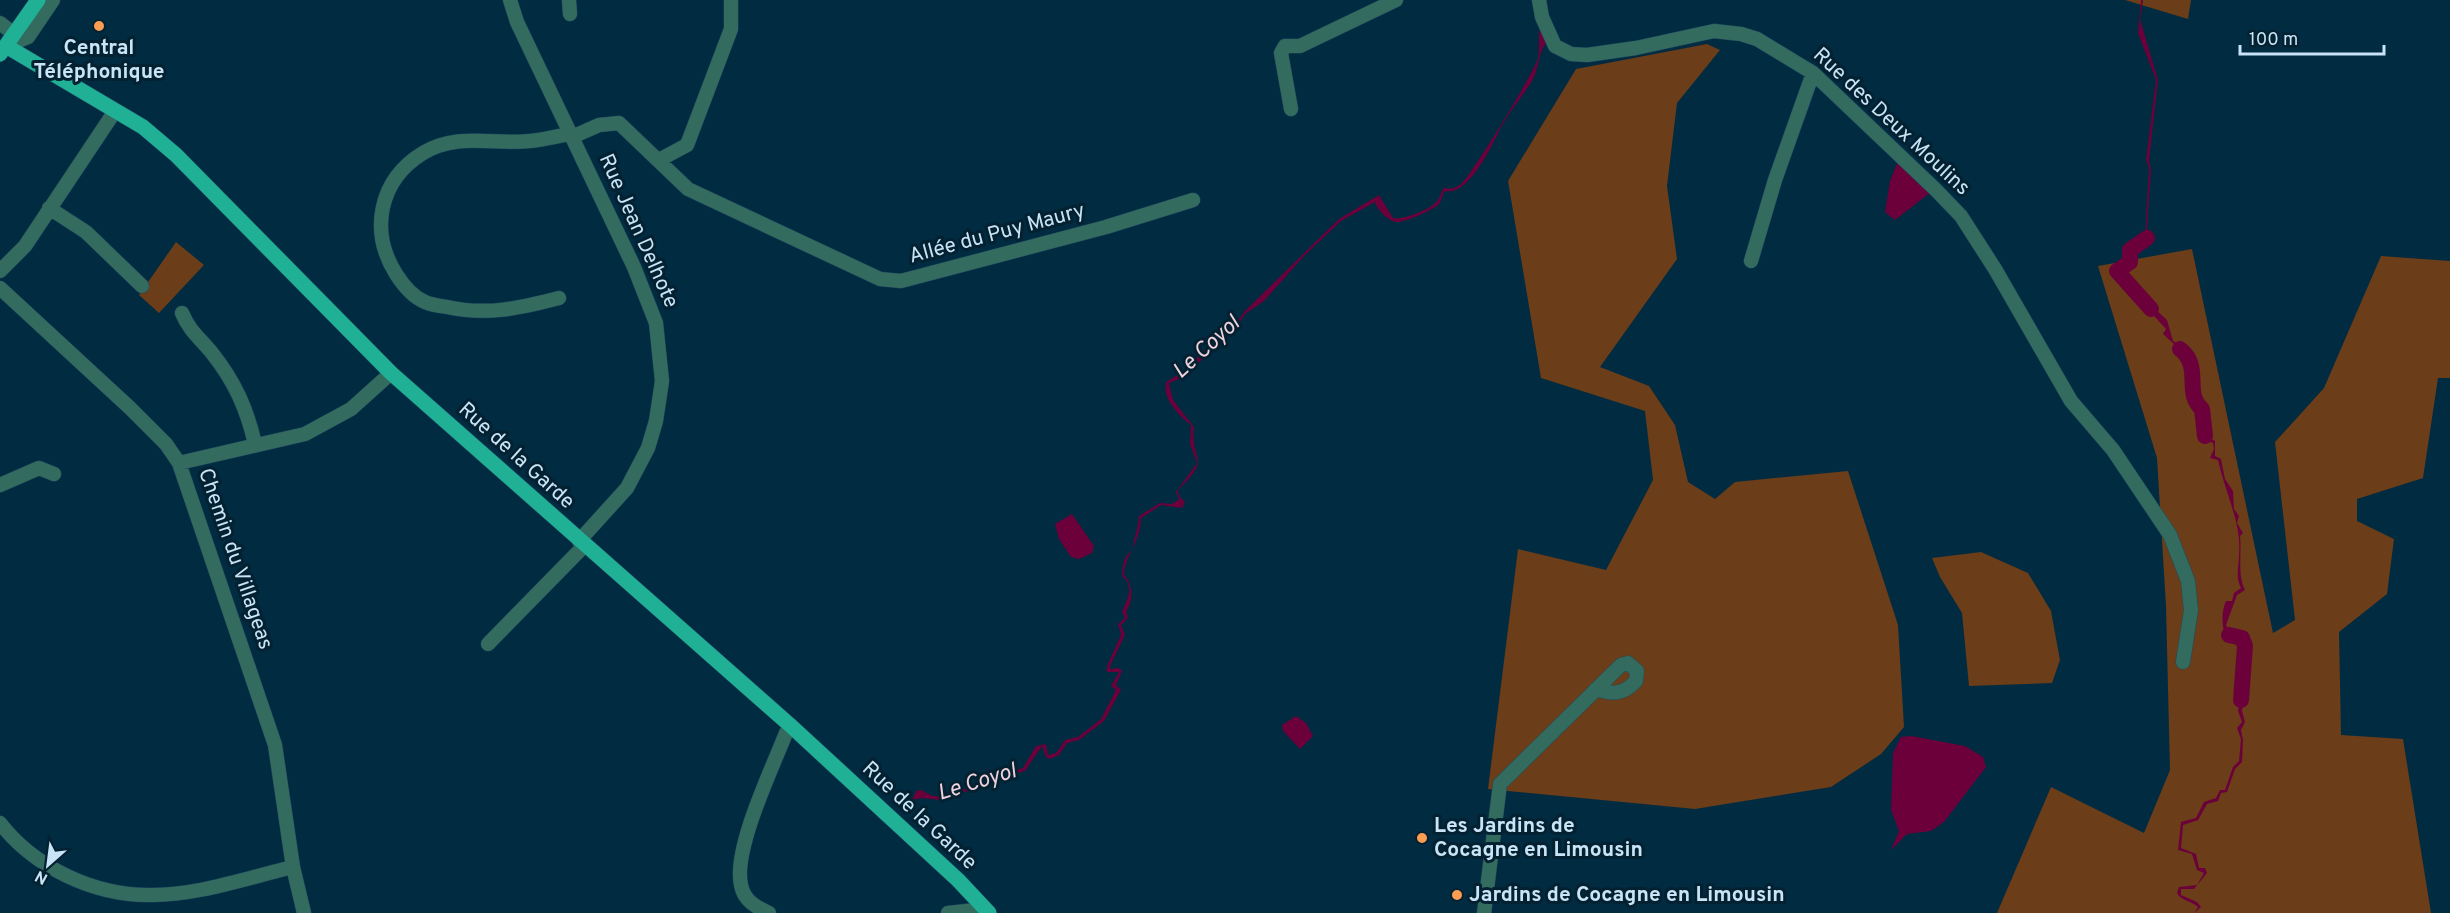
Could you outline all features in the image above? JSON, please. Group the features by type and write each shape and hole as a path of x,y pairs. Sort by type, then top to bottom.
{"main road":[{"path":"7,45 38,0"},
{"name":"Rue de la Garde","path":"7,45 143,128 176,155 391,373 791,726 942,864 987,911"}],"street":[{"path":"0,23 7,45 28,37 53,0"},
{"name":"Rue Jean Delhote","path":"488,644 581,543 627,488 648,448 656,421 662,381 657,323 634,267 517,22 510,0"},
{"path":"659,160 687,145 730,29 731,0"},
{"path":"1291,109 1281,53 1285,46 1300,46 1396,0"},
{"name":"Rue des Deux Moulins","path":"1539,0 1542,17 1556,46 1571,54 1587,55 1714,31 1741,33 1757,39 1813,73 1961,216 1995,269 2071,401 2113,450 2170,535 2188,581 2191,610 2183,662"},
{"path":"1751,261 1775,180 1813,73"},
{"path":"0,271 25,246 115,111"},
{"name":"Allée du Puy Maury","path":"571,135 599,125 619,123 688,189 880,279 901,281 1106,227 1193,200"},
{"path":"559,298 507,311 489,312 424,302 403,286 389,263 380,238 382,207 397,173 424,152 463,140 529,141 571,135"},
{"path":"49,208 86,232 142,286"},
{"name":"Chemin du Villageas","path":"0,288 130,408 166,444 179,463 275,746 293,867 304,913"},
{"path":"182,313 190,331 210,350 231,378 248,411 255,444"},
{"path":"179,463 305,434 328,424 351,409 391,373"},
{"path":"0,485 39,468 54,474"},
{"path":"1484,913 1500,784 1596,689"},
{"path":"769,913 751,904 741,885 741,854 786,733 791,726"},
{"path":"0,823 38,860 71,877 110,891 148,896 178,893 293,867"},
{"path":"948,913 987,911"}],"shaded area":[{"path":"2125,0 2191,0 2188,19"},
{"path":"1707,44 1720,50 1677,103 1667,186 1677,259 1600,367 1649,386 1675,425 1688,482 1715,499 1735,482 1848,471 1898,625 1904,727 1881,754 1831,787 1695,809 1488,789 1518,549 1606,570 1653,480 1645,411 1541,378 1508,181 1576,69"},
{"path":"176,242 204,265 159,313 139,295"},
{"path":"2192,249 2273,633 2295,620 2275,442 2324,388 2381,256 2450,261 2450,378 2438,378 2423,478 2357,499 2357,521 2394,539 2387,594 2339,632 2341,735 2403,739 2431,913 1997,913 2051,787 2144,833 2170,770 2166,606 2157,458 2098,266"},
{"path":"1981,552 2028,573 2051,611 2060,660 2052,683 1969,686 1962,613 1940,577 1932,558"}],"water":[{"path":"2141,0 2143,0 2140,19 2158,80 2149,161 2151,169 2147,228 2149,239 2128,250 2138,239 2145,236 2149,168 2146,160 2156,80 2138,33"},
{"name":"Le Coyol","path":"1540,27 1546,43 1541,51 1534,76 1505,121 1486,157 1462,186 1453,191 1444,191 1436,207 1405,220 1396,222 1389,219 1380,211 1375,202 1341,221 1304,256 1264,301 1245,314 1234,331 1181,378 1169,383 1173,400 1194,427 1198,459 1197,465 1189,479 1178,490 1179,496 1185,502 1182,508 1161,505 1141,518 1138,535 1132,549 1139,516 1160,503 1171,504 1179,500 1176,492 1197,463 1190,444 1191,425 1169,400 1165,388 1166,382 1184,371 1218,336 1231,329 1246,310 1339,219 1379,195 1393,218 1409,216 1434,204 1444,188 1453,188 1461,184 1489,145 1534,67 1538,58"},
{"path":"1898,161 1931,192 1895,220 1885,212 1890,181"},
{"path":"2129,258 2132,259 2121,273 2136,292 2167,320 2173,341 2186,347 2198,379 2194,383 2196,401 2203,408 2204,431 2207,437 2215,441 2215,456 2221,459 2225,479 2233,491 2234,509 2239,516 2237,523 2243,533 2240,536 2240,570 2245,590 2237,595 2226,625 2233,636 2245,635 2247,640 2245,646 2238,640 2225,636 2223,627 2224,605 2226,601 2232,601 2234,593 2241,588 2238,576 2239,543 2236,520 2218,460 2210,458 2214,449 2213,443 2205,440 2201,432 2200,409 2194,405 2192,390 2188,387 2193,380 2186,355 2163,334 2166,329 2114,272"},
{"path":"1072,514 1094,546 1092,553 1079,559 1071,557 1059,539 1055,524"},
{"path":"1132,550 1124,575 1131,593 1129,607 1126,611 1128,618 1121,625 1125,635 1110,666 1110,669 1119,668 1122,671 1116,685 1121,690 1104,721 1079,740 1067,743 1059,755 1050,759 1046,757 1042,746 1025,771 987,781 972,792 959,791 940,800 922,798 912,800 916,791 921,790 935,796 958,788 971,790 985,779 1023,768 1036,746 1046,744 1048,755 1056,753 1065,740 1078,737 1101,719 1116,690 1111,686 1119,672 1107,672 1107,666 1121,635 1118,624 1125,618 1122,612 1129,589 1122,572 1125,558"},
{"path":"2245,678 2242,711 2245,722 2241,730 2242,762 2235,769 2227,792 2221,793 2218,801 2207,804 2198,820 2183,825 2181,848 2196,854 2199,868 2205,868 2207,873 2194,889 2181,889 2181,895 2197,902 2201,907 2194,913 2198,907 2181,898 2177,893 2179,887 2197,885 2204,873 2197,870 2192,854 2178,850 2181,822 2196,818 2204,802 2216,798 2220,790 2225,790 2233,767 2239,761 2241,739 2237,728 2242,722 2238,711 2242,679"},
{"path":"1296,716 1306,723 1313,736 1300,749 1283,731 1282,725"},
{"path":"1911,736 1965,746 1983,757 1986,767 1944,822 1931,831 1907,834 1891,850 1899,831 1891,810 1893,753 1901,737"}],"waterway":[{"path":"2147,238 2130,250 2130,262 2117,271 2151,309"},
{"path":"2180,349 2187,356 2190,364 2194,395 2202,409 2205,436"},
{"path":"2229,635 2242,638 2245,646 2241,700"}],"place":[{"name":"Central Téléphonique","path":"99,26"},
{"name":"Les Jardins de Cocagne en Limousin","path":"1422,838"},
{"name":"Jardins de Cocagne en Limousin","path":"1457,895"}]}
